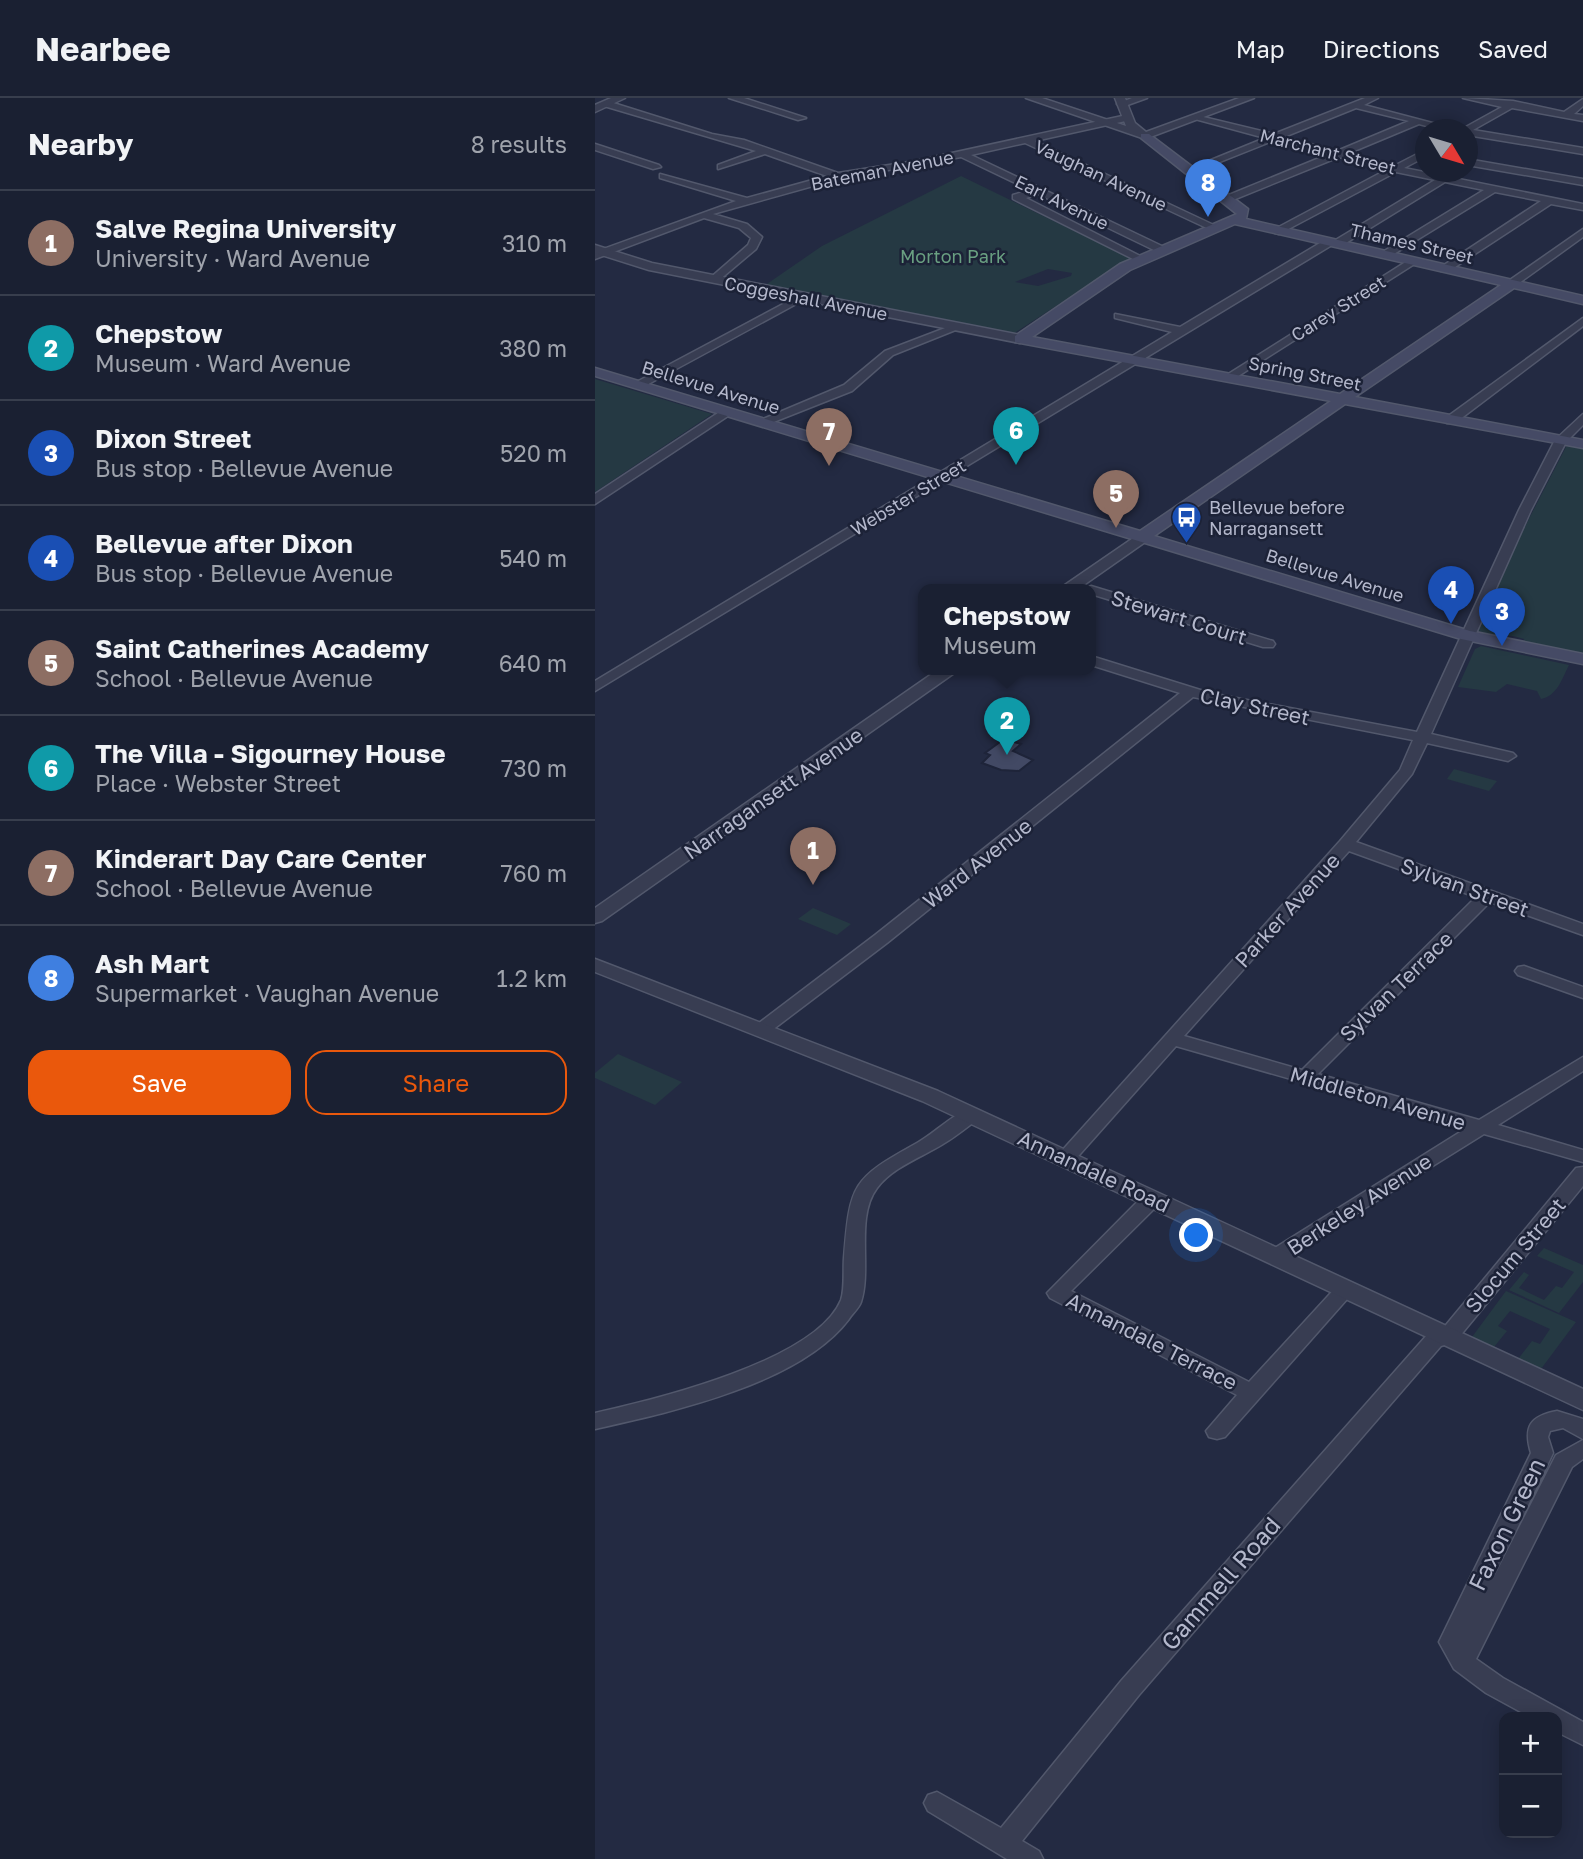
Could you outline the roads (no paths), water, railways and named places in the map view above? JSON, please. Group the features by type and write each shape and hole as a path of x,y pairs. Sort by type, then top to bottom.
{"main road":[{"path":"1020,339 1103,280 1141,258 1243,216 1244,212 1145,136"},
{"name":"Thames Street","path":"1234,220 1583,300"},
{"path":"1142,537 1511,284"},
{"name":"Spring Street","path":"1020,339 1583,444"},
{"name":"Bellevue Avenue","path":"595,372 1467,635 1583,659"}],"street":[{"path":"595,109 620,98"},
{"path":"734,98 801,118"},
{"path":"1031,98 1145,136 1249,98"},
{"path":"1142,98 1121,101 1127,118 1145,136"},
{"path":"1189,171 1373,98"},
{"path":"1468,98 1583,118"},
{"path":"1478,125 1524,98"},
{"path":"1566,115 1583,102"},
{"path":"607,104 837,176"},
{"path":"1354,106 1415,122"},
{"name":"Marchant Street","path":"1198,117 1415,173"},
{"name":"Bateman Avenue","path":"597,252 703,214 837,176 963,154 1127,118"},
{"path":"1228,199 1415,122"},
{"path":"1478,133 1583,151"},
{"name":"Vaughan Avenue","path":"1025,141 1216,228"},
{"path":"595,147 656,167"},
{"path":"721,167 764,151"},
{"name":"Earl Avenue","path":"963,154 1162,250"},
{"path":"1279,231 1415,159"},
{"path":"1478,164 1583,182"},
{"path":"663,176 748,201"},
{"name":"Webster Street","path":"595,687 1132,360 1438,182"},
{"name":"Marchant Street","path":"1458,182 1583,207"},
{"path":"1385,255 1493,189"},
{"path":"1039,191 1017,197 1141,258"},
{"path":"1445,269 1550,200"},
{"path":"703,214 743,226 757,237 752,247 714,279"},
{"path":"1511,284 1583,232"},
{"name":"Coggeshall Avenue","path":"597,252 714,279 1020,339"},
{"name":"Carey Street","path":"1228,378 1412,261"},
{"path":"638,385 804,297"},
{"path":"1119,316 1182,331"},
{"path":"1451,419 1583,321"},
{"path":"762,422 848,388 889,353 957,327"},
{"path":"595,500 728,412"},
{"name":"Parker Avenue","path":"1066,1158 1346,844 1407,771 1467,635 1561,440 1583,418"},
{"path":"1085,584 1142,537"},
{"name":"Stewart Court","path":"1096,593 1268,644"},
{"name":"Clay Street","path":"1096,662 1191,692 1261,709 1422,737 1509,756"},
{"name":"Narragansett Avenue","path":"595,917 942,675"},
{"name":"Ward Avenue","path":"761,1030 881,939 1191,692"},
{"name":"Sylvan Street","path":"1346,844 1583,930"},
{"name":"Sylvan Terrace","path":"1305,1077 1488,895"},
{"name":"Annandale Road","path":"595,965 971,1115 1583,1400"},
{"path":"1524,971 1583,993"},
{"name":"Middleton Avenue","path":"1173,1039 1477,1128 1583,1156"},
{"name":"Berkeley Avenue","path":"1277,1256 1583,1063"},
{"path":"595,1421 660,1405 754,1374 821,1338 845,1312 851,1301 858,1209 866,1188 880,1172 940,1139 971,1115"},
{"name":"Slocum Street","path":"1448,1337 1583,1174"},
{"name":"Annandale Terrace","path":"1152,1199 1057,1293 1252,1393"},
{"name":"Annandale Terrace","path":"1217,1431 1346,1289"},
{"name":"Gammell Road","path":"1005,1844 1131,1688 1310,1479 1434,1340 1448,1337"},
{"name":"Faxon Green","path":"1583,1431 1573,1422 1559,1419 1545,1422 1538,1431 1542,1453 1453,1634 1452,1650 1463,1662 1564,1461 1583,1448"},
{"path":"1463,1662 1488,1681 1544,1712"},
{"path":"1562,1722 1583,1734"},
{"path":"937,1803 1030,1859"}],"place":[{"name":"Ash Mart","path":"1208,217"},
{"name":"The Villa - Sigourney House","path":"1016,465"},
{"name":"Kinderart Day Care Center","path":"829,466"},
{"name":"Saint Catherines Academy","path":"1116,528"},
{"name":"Bellevue before Narragansett","path":"1186,544"},
{"name":"Bellevue after Dixon","path":"1451,624"},
{"name":"Dixon Street","path":"1502,646"},
{"name":"Chepstow","path":"1007,755"},
{"name":"Salve Regina University","path":"813,885"}],"park label":[{"name":"Morton Park","path":"953,256"}]}
